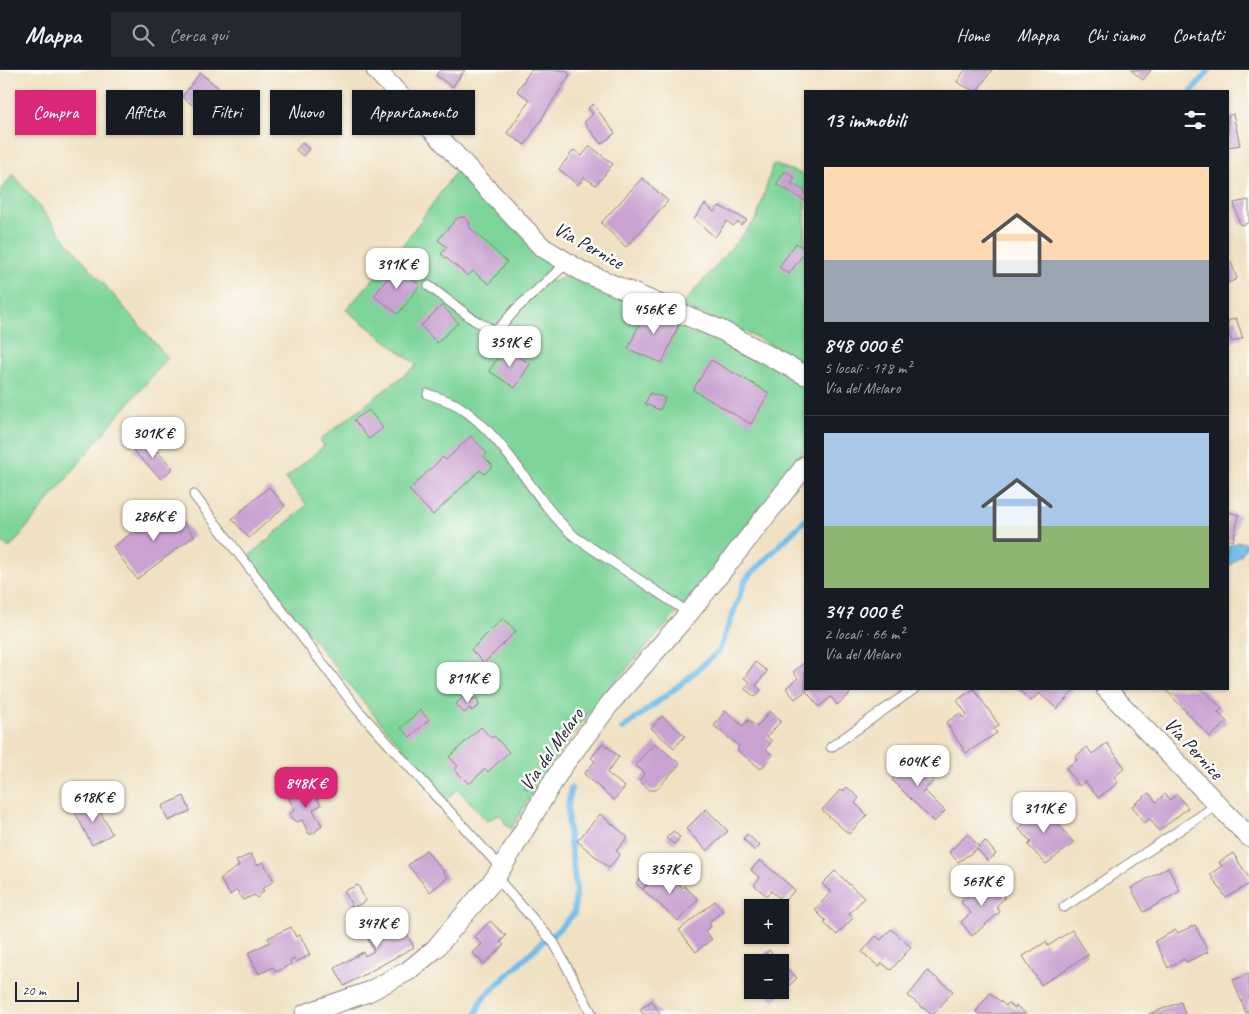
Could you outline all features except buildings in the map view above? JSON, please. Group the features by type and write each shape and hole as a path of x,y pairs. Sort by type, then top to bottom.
{"street":[{"name":"Via Pernice","path":"376,70 542,247 583,272 723,330 804,374"},
{"name":"Via del Melaro","path":"305,1014 368,992 408,970 436,949 498,872 562,767 612,702 689,613 804,467"},
{"name":"Via Pernice","path":"1107,690 1249,837"}],"lane":[{"path":"429,286 474,320 495,331 516,309 567,263"},
{"path":"428,394 458,406 480,422 560,523 575,536 689,613"},
{"path":"194,495 357,709 498,872 539,927 554,943 592,1014"},
{"path":"831,747 913,690"},
{"path":"1064,907 1217,805"}],"green space":[{"path":"773,164 804,175 804,363 752,335 681,306 757,218"},
{"path":"459,167 551,266 545,273 552,282 565,277 575,276 647,307 629,349 662,363 680,322 690,335 697,330 713,340 720,337 804,385 804,452 686,603 597,702 542,777 511,829 506,825 501,815 487,821 458,789 447,800 364,703 248,557 307,505 285,479 324,446 320,440 417,365 346,310 402,246"},
{"path":"13,174 70,245 168,358 110,425 10,548 0,541 0,191"}],"water":[{"path":"1240,542 1247,545 1239,558 1229,566 1229,546"}],"waterway":[{"path":"1193,90 1209,70"},
{"path":"622,729 681,684 719,651 746,579 804,521"},
{"path":"476,1014 482,999 574,914 576,889 568,825 571,788"}]}
